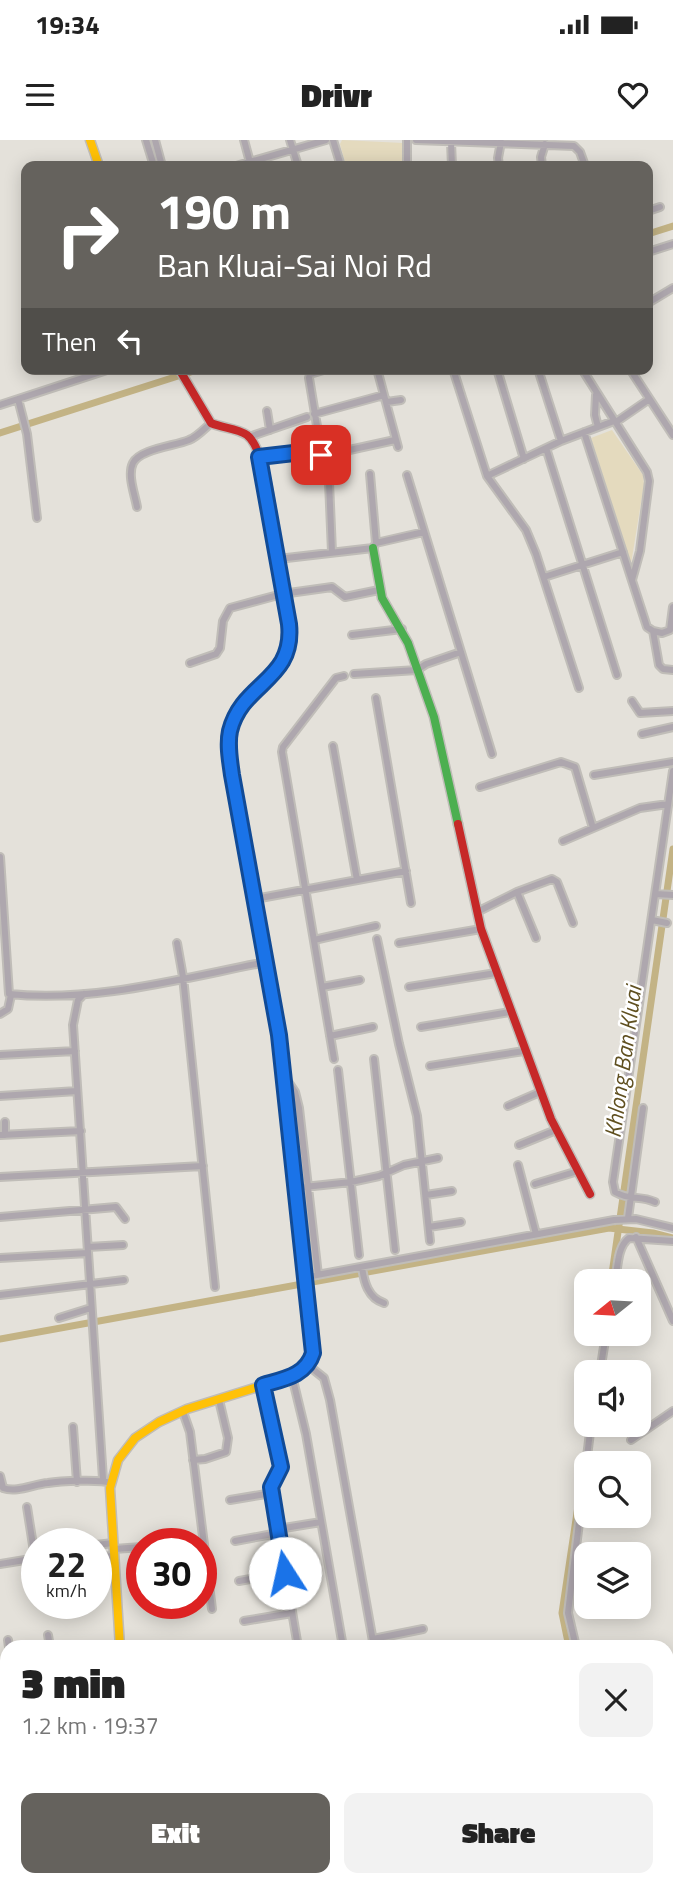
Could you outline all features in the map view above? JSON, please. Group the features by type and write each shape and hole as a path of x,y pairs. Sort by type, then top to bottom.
{"street":[{"path":"90,140 97,161"},
{"path":"146,140 152,161"},
{"path":"155,140 161,161"},
{"path":"244,140 249,161"},
{"path":"290,140 296,161"},
{"path":"259,161 326,140"},
{"path":"333,140 339,161"},
{"path":"407,140 407,161"},
{"path":"416,140 574,146 583,161"},
{"path":"451,142 452,161"},
{"path":"498,161 501,142"},
{"path":"541,161 545,144"},
{"path":"653,209 660,207"},
{"path":"653,250 673,244"},
{"path":"653,300 673,288"},
{"path":"0,405 92,375"},
{"path":"107,1481 133,1441 155,1423 292,1376 309,1366 313,1353 284,1075 232,775 229,738 240,709 286,657 290,634 259,457 249,437 242,432 211,423 182,375"},
{"path":"310,375 314,414 323,457 397,443 379,375"},
{"path":"455,375 488,476 526,530 544,577 579,688"},
{"path":"499,375 524,458"},
{"path":"540,375 561,441"},
{"path":"585,375 647,472 649,481 640,551 632,581"},
{"path":"633,375 673,435"},
{"path":"596,394 594,407 598,428"},
{"path":"314,414 385,399 401,400"},
{"path":"18,400 27,434 37,518"},
{"path":"488,476 561,441 615,422 648,400"},
{"path":"267,411 270,430"},
{"path":"249,437 307,417"},
{"path":"137,508 131,473 133,462 154,450 189,440 211,423"},
{"path":"584,432 647,627 662,633 670,630 673,607"},
{"path":"546,448 617,675"},
{"path":"259,457 320,450"},
{"path":"370,474 379,590 402,629 434,717 481,929 540,1092 556,1130 590,1194"},
{"path":"407,475 492,754"},
{"path":"329,482 332,552"},
{"path":"278,559 375,545 424,532"},
{"path":"544,577 623,552"},
{"path":"190,663 216,654 220,648 223,621 230,608 282,594 334,587 345,597 379,590"},
{"path":"352,635 402,629"},
{"path":"653,631 659,664 663,669 673,670"},
{"path":"354,674 417,670 426,664 461,652"},
{"path":"334,1059 282,750 336,678 344,676"},
{"path":"376,698 411,903"},
{"path":"632,701 640,713 673,710"},
{"path":"642,734 673,727"},
{"path":"333,746 356,880"},
{"path":"480,787 561,762 569,764 575,767 580,778 593,828"},
{"path":"594,775 673,762"},
{"path":"655,1202 646,1198 628,1198 615,1192 612,1182 657,894 673,771"},
{"path":"563,841 640,808 668,804"},
{"path":"0,857 3,973 11,995 8,1010 0,1014"},
{"path":"254,898 406,871"},
{"path":"477,912 517,892 555,879 573,923"},
{"path":"517,892 536,938"},
{"path":"657,894 673,895"},
{"path":"653,920 665,923"},
{"path":"314,940 376,926"},
{"path":"399,943 481,929"},
{"path":"377,939 417,1116 430,1241"},
{"path":"177,943 183,978 215,1287"},
{"path":"11,995 34,997 84,994 266,962"},
{"path":"410,987 496,973"},
{"path":"322,987 360,979"},
{"path":"84,994 78,1000 72,1025 93,1335 114,1549 120,1640"},
{"path":"421,1027 510,1012"},
{"path":"330,1036 373,1027"},
{"path":"0,1055 75,1051"},
{"path":"430,1066 524,1051"},
{"path":"374,1059 395,1250"},
{"path":"338,1070 359,1255"},
{"path":"284,1075 295,1092 299,1108 318,1275"},
{"path":"0,1096 78,1091"},
{"path":"508,1106 540,1092"},
{"path":"626,1219 643,1108"},
{"path":"5,1122 2,1135 80,1131"},
{"path":"519,1145 556,1130"},
{"path":"295,1188 351,1182 404,1164 438,1158"},
{"path":"518,1165 536,1234"},
{"path":"0,1177 203,1166"},
{"path":"535,1184 578,1171"},
{"path":"425,1195 452,1191"},
{"path":"0,1217 116,1207 125,1219"},
{"path":"306,1281 318,1275 614,1220 626,1219 673,1228"},
{"path":"429,1227 461,1223"},
{"path":"636,1237 673,1321"},
{"path":"617,1269 623,1242 629,1238 673,1241"},
{"path":"0,1258 123,1245"},
{"path":"362,1268 364,1281 372,1297 384,1303"},
{"path":"0,1295 124,1280"},
{"path":"60,1318 91,1308"},
{"path":"309,1366 324,1378 330,1400 373,1640"},
{"path":"292,1376 306,1434 342,1640"},
{"path":"263,1385 281,1467 271,1487 297,1640"},
{"path":"194,1460 205,1460 226,1452 228,1438 219,1400"},
{"path":"631,1440 673,1410"},
{"path":"183,1412 190,1432 202,1528"},
{"path":"73,1427 77,1482"},
{"path":"574,1640 568,1613 589,1437"},
{"path":"0,1476 6,1490 49,1482 107,1481"},
{"path":"230,1500 272,1493"},
{"path":"27,1507 31,1528"},
{"path":"234,1541 321,1522"},
{"path":"114,1549 126,1548"},
{"path":"0,1564 21,1560"},
{"path":"239,1581 285,1573"},
{"path":"244,1621 292,1613"},
{"path":"384,1640 423,1629"},
{"path":"48,1635 49,1640"}],"shaded area":[{"path":"342,140 403,143 403,161 345,161 340,144"},
{"path":"612,430 643,475 644,484 631,564 591,438"}],"waterway":[{"path":"653,232 673,226"},
{"path":"0,433 181,375"},
{"name":"Khlong Ban Kluai","path":"613,1269 673,849"},
{"path":"0,1339 609,1228 673,1238"},
{"name":"Khlong Ban Kluai","path":"568,1640 562,1613 575,1528"}],"traffic: fast":[{"path":"373,548 382,598 408,643 434,717 458,824"},
{"path":"268,972 229,748 236,716 245,702 283,662 290,634 287,613"}],"traffic: slow":[{"path":"90,140 97,161"},
{"path":"120,1640 110,1488 118,1460 135,1438 159,1422 187,1409 277,1381 309,1366 313,1353 303,1256"}],"traffic: jam":[{"path":"183,375 211,423 247,435 256,447 268,491 287,613"},
{"path":"458,824 481,929 551,1119 590,1194"},
{"path":"268,972 279,1035 303,1256"}],"route":[{"path":"285,1573 271,1487 281,1467 263,1385 302,1371 309,1366 313,1353 282,1056 232,775 229,738 230,729 240,709 276,671 286,657 290,643 289,624 259,457 320,450 321,455"}]}
